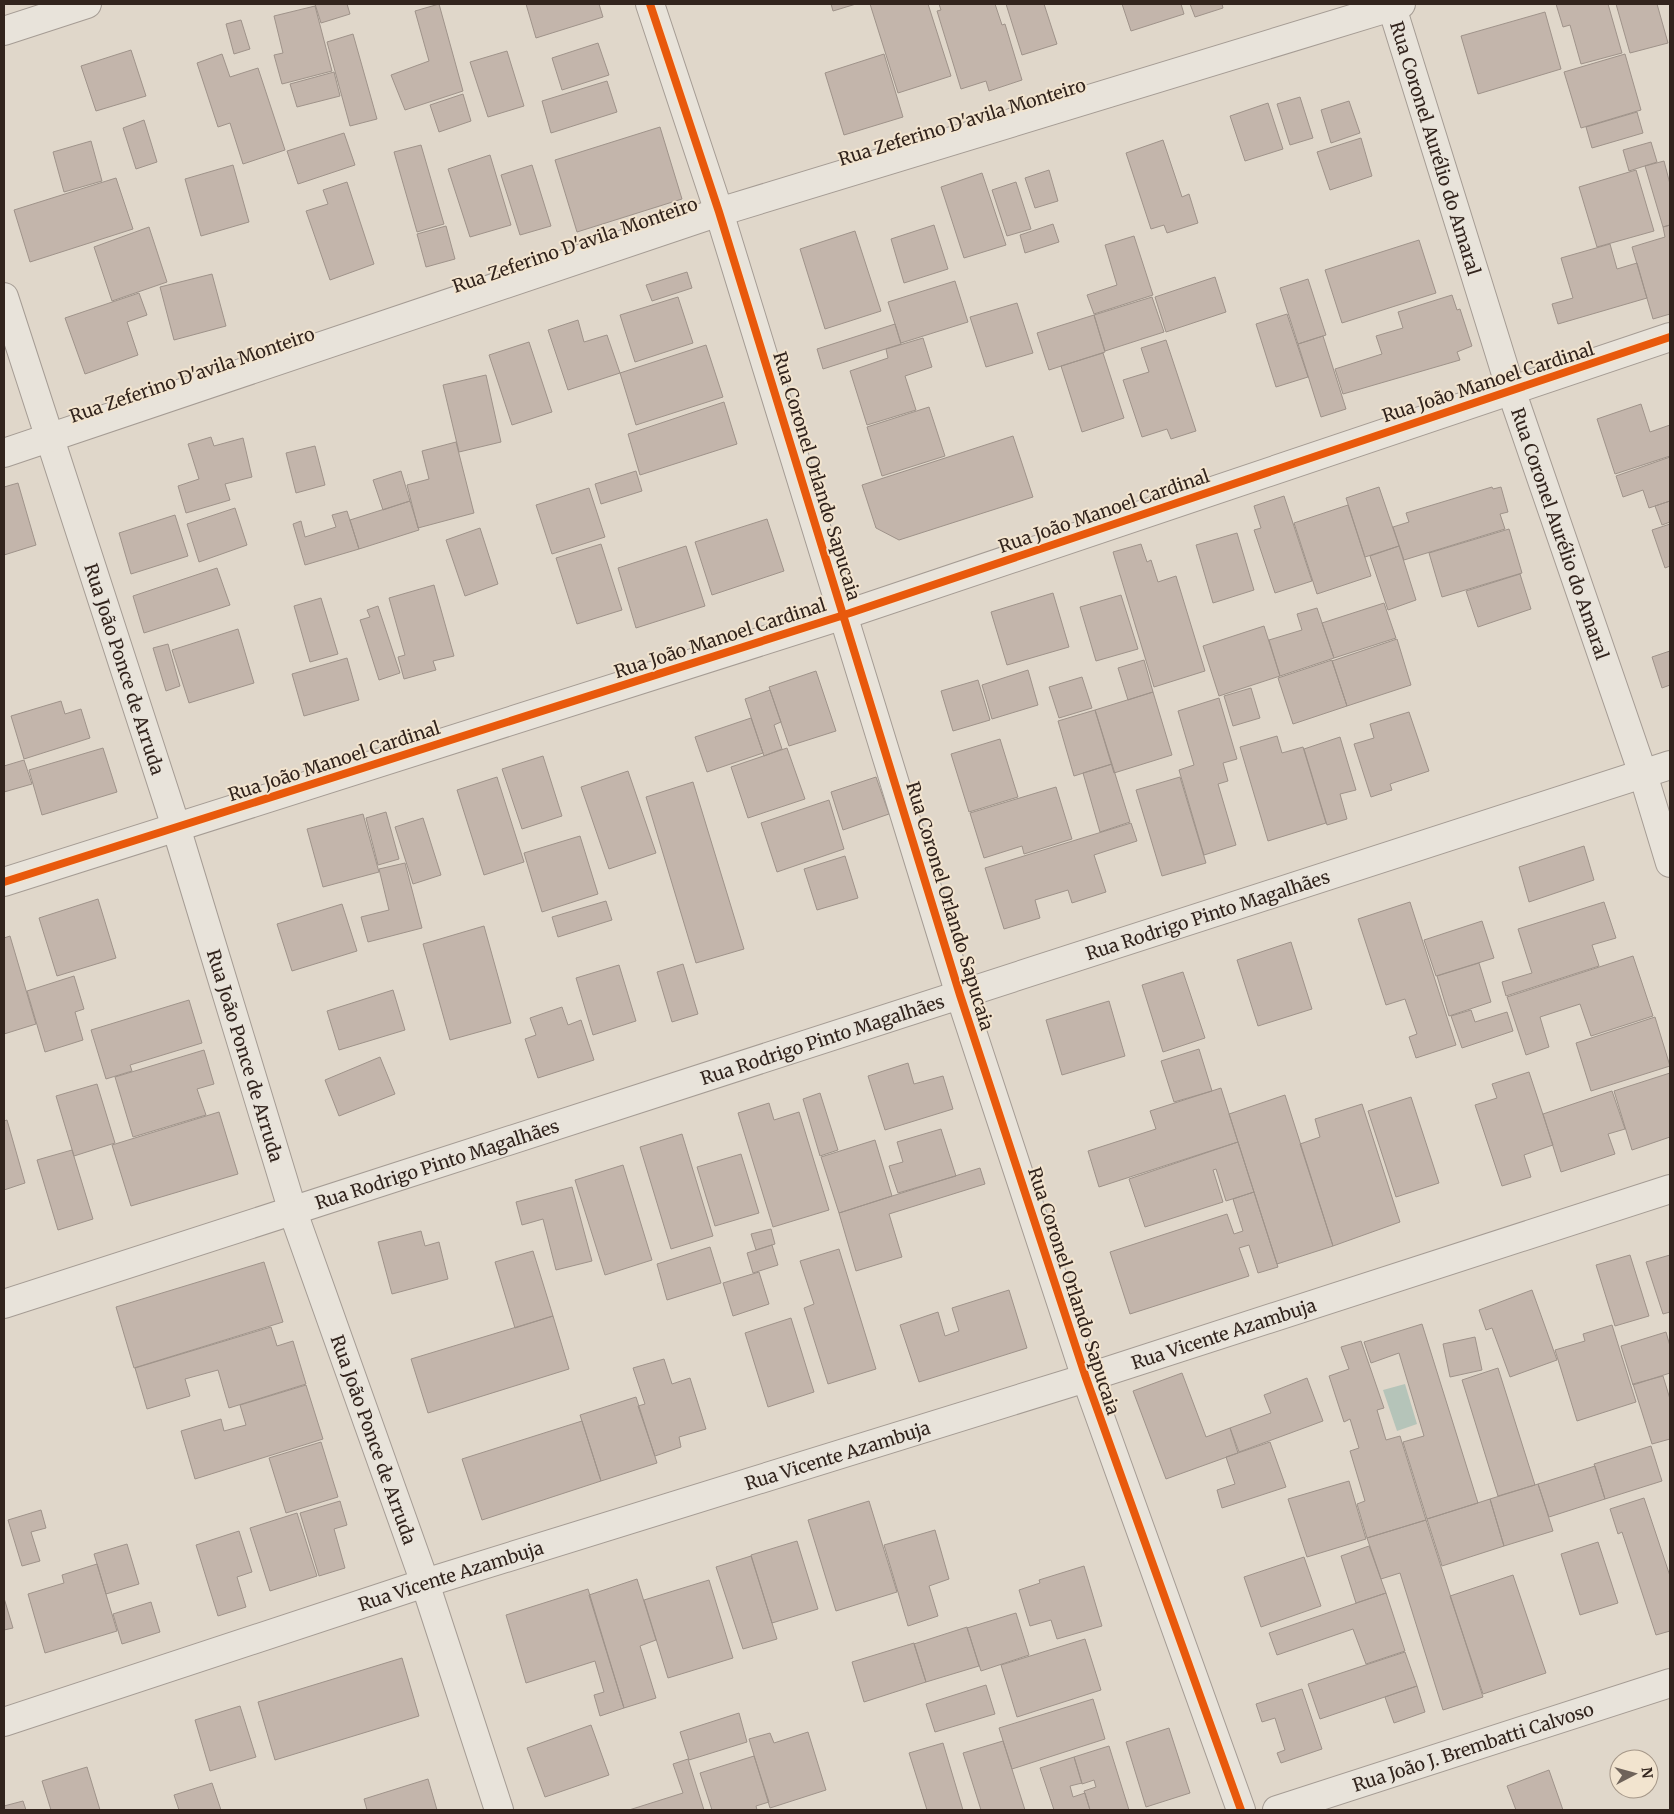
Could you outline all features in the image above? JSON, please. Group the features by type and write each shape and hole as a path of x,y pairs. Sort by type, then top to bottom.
{"street":[{"path":"4,31 86,4"},
{"name":"Rua Coronel Orlando Sapucaia","path":"650,4 719,212 960,995 1086,1378 1242,1810"},
{"name":"Rua Zeferino D'avila Monteiro","path":"4,453 719,212 1395,5"},
{"name":"Rua Coronel Aurélio do Amaral","path":"1395,5 1511,390 1643,774 1670,863"},
{"name":"Rua João Ponce de Arruda","path":"4,297 176,826 293,1212 425,1583 499,1810"},
{"name":"Rua João Manoel Cardinal","path":"4,882 844,615 1670,337"},
{"name":"Rua Rodrigo Pinto Magalhães","path":"4,1304 1670,765"},
{"name":"Rua Vicente Azambuja","path":"4,1722 425,1583 1086,1378 1670,1189"},
{"name":"Rua João J. Brembatti Calvoso","path":"1277,1810 1670,1684"}],"shaded area":[{"path":"1405,1384 1417,1424 1397,1431 1383,1390"}],"building":[{"path":"315,4 347,4 350,14 321,23"},
{"path":"439,4 463,91 405,110 391,75 429,61 415,11"},
{"path":"526,4 599,4 603,17 536,38"},
{"path":"831,4 856,4 833,11"},
{"path":"870,4 928,4 951,76 898,93"},
{"path":"939,4 995,4 1002,25 1005,24 1022,80 989,91 986,81 961,89 937,11 941,10"},
{"path":"1006,4 1044,4 1057,44 1022,55"},
{"path":"1122,4 1181,4 1184,14 1131,31"},
{"path":"1190,4 1222,4 1223,8 1195,17"},
{"path":"1556,4 1608,4 1622,53 1581,64 1570,25 1563,27"},
{"path":"1616,4 1657,4 1668,43 1630,53"},
{"path":"315,6 332,71 282,84 274,55 283,53 274,16"},
{"path":"1545,12 1561,69 1478,94 1461,36"},
{"path":"241,20 250,49 234,54 226,24"},
{"path":"353,34 377,119 350,126 327,42"},
{"path":"598,43 609,75 562,90 552,58"},
{"path":"131,50 146,96 96,111 81,66"},
{"path":"507,51 524,106 488,117 470,62"},
{"path":"222,54 230,77 258,68 285,150 243,164 230,123 218,127 197,63"},
{"path":"884,54 903,117 844,135 825,73"},
{"path":"1625,54 1641,110 1581,128 1564,72"},
{"path":"334,72 340,96 297,107 290,84"},
{"path":"607,81 617,112 551,133 542,101"},
{"path":"463,94 471,121 439,132 430,105"},
{"path":"1300,97 1313,138 1290,145 1277,104"},
{"path":"1349,101 1360,133 1331,143 1321,110"},
{"path":"1268,103 1283,149 1245,161 1230,116"},
{"path":"1637,112 1643,133 1592,148 1586,127"},
{"path":"144,120 157,162 136,169 123,128"},
{"path":"660,127 682,199 577,232 555,160"},
{"path":"344,133 355,165 298,184 287,151"},
{"path":"1361,138 1372,176 1330,190 1317,152"},
{"path":"1163,140 1182,197 1189,194 1198,223 1167,233 1164,225 1151,229 1126,153"},
{"path":"91,141 102,181 64,192 53,152"},
{"path":"1651,142 1657,162 1629,171 1623,150"},
{"path":"421,145 444,224 417,232 394,152"},
{"path":"490,155 511,225 470,237 448,169"},
{"path":"1664,161 1670,184 1670,225 1663,227 1645,166"},
{"path":"233,165 249,222 201,236 185,179"},
{"path":"532,165 551,226 520,235 501,175"},
{"path":"1049,170 1058,201 1035,208 1025,178"},
{"path":"1636,170 1654,231 1597,247 1579,187"},
{"path":"982,173 1006,245 964,258 941,187"},
{"path":"116,178 133,229 30,262 14,210"},
{"path":"347,182 374,264 330,280 306,211 328,204 323,190"},
{"path":"1016,182 1031,229 1007,236 992,190"},
{"path":"1053,224 1059,242 1025,253 1020,235"},
{"path":"934,225 948,269 904,283 891,239"},
{"path":"1670,225 1670,314 1653,319 1632,247 1665,237 1663,227"},
{"path":"446,226 455,259 426,267 417,234"},
{"path":"149,227 167,282 112,301 94,247"},
{"path":"855,231 881,311 825,329 800,249"},
{"path":"1134,236 1153,295 1094,314 1087,295 1117,285 1105,245"},
{"path":"1419,240 1436,293 1342,323 1325,270"},
{"path":"1610,244 1617,269 1637,263 1647,298 1558,324 1552,304 1573,298 1561,258"},
{"path":"687,272 692,288 652,301 646,285"},
{"path":"212,274 226,326 174,340 160,287"},
{"path":"1215,277 1226,312 1166,332 1155,297"},
{"path":"1308,279 1326,335 1298,344 1280,288"},
{"path":"955,281 968,322 901,343 888,302"},
{"path":"139,293 147,315 127,322 138,355 85,374 65,318"},
{"path":"1452,295 1457,310 1460,309 1472,346 1457,352 1460,360 1343,394 1335,369 1382,354 1376,336 1403,328 1398,312"},
{"path":"678,297 693,343 635,362 620,315"},
{"path":"1152,297 1164,332 1105,351 1094,315"},
{"path":"1017,303 1033,353 986,367 970,317"},
{"path":"1287,314 1308,377 1276,387 1256,324"},
{"path":"1094,315 1105,352 1049,370 1037,333"},
{"path":"578,320 584,342 607,335 620,373 568,390 548,330"},
{"path":"895,324 901,344 823,369 817,349"},
{"path":"1323,336 1346,409 1321,417 1298,344"},
{"path":"923,338 932,367 905,376 916,410 867,425 850,371 888,358 886,349"},
{"path":"1166,340 1196,431 1171,439 1167,429 1142,437 1123,380 1149,372 1141,348"},
{"path":"529,342 552,412 512,425 489,355"},
{"path":"706,345 723,397 636,425 620,373"},
{"path":"1103,353 1124,418 1082,432 1061,366"},
{"path":"486,375 501,442 459,452 443,385"},
{"path":"724,402 737,444 640,475 628,434"},
{"path":"1641,404 1650,432 1670,425 1670,456 1615,474 1597,419"},
{"path":"929,407 945,456 882,476 867,427"},
{"path":"1013,436 1033,497 899,540 876,528 862,485"},
{"path":"211,437 214,446 243,438 252,477 225,484 230,500 186,513 178,486 199,479 188,444"},
{"path":"456,442 474,513 418,528 407,485 429,479 422,451"},
{"path":"315,446 325,485 296,493 286,453"},
{"path":"1670,457 1670,501 1649,508 1643,490 1623,497 1616,476"},
{"path":"401,471 410,501 383,510 373,480"},
{"path":"636,471 642,491 601,504 595,484"},
{"path":"18,483 36,545 4,555 4,487"},
{"path":"1379,487 1399,546 1365,557 1346,498"},
{"path":"1492,487 1493,489 1501,487 1508,512 1500,514 1505,529 1404,560 1393,527 1409,522 1406,513"},
{"path":"589,488 605,537 552,554 536,505"},
{"path":"1284,496 1312,581 1275,593 1254,530 1261,528 1254,506"},
{"path":"410,501 419,530 359,549 350,520"},
{"path":"1670,501 1670,522 1662,525 1655,506"},
{"path":"1348,505 1371,576 1317,594 1294,523"},
{"path":"235,508 247,545 199,562 187,524"},
{"path":"347,511 359,549 305,565 293,524 301,521 305,537 336,527 332,515"},
{"path":"175,515 188,556 131,574 119,533"},
{"path":"767,519 784,571 712,595 695,542"},
{"path":"1670,524 1670,566 1665,568 1652,530"},
{"path":"480,528 498,584 465,596 446,540"},
{"path":"1509,529 1522,573 1442,597 1429,553"},
{"path":"1237,533 1254,590 1213,603 1196,545"},
{"path":"601,544 622,610 577,624 556,558"},
{"path":"1141,544 1147,562 1151,560 1158,582 1176,576 1205,671 1154,687 1113,552"},
{"path":"686,546 705,606 636,628 618,568"},
{"path":"1399,546 1416,600 1388,610 1370,556"},
{"path":"217,568 230,605 144,633 133,596"},
{"path":"1520,574 1531,609 1478,627 1466,591"},
{"path":"434,585 454,656 433,661 436,670 404,679 398,657 405,655 389,598"},
{"path":"1053,593 1069,647 1007,665 991,612"},
{"path":"1121,595 1138,649 1096,661 1080,607"},
{"path":"321,598 338,654 310,662 294,606"},
{"path":"1384,603 1396,638 1334,658 1322,623"},
{"path":"378,606 400,673 379,680 360,620 370,617 367,610"},
{"path":"1317,608 1334,658 1280,676 1269,640 1302,630 1297,614"},
{"path":"1264,626 1280,676 1219,696 1203,646"},
{"path":"238,629 254,683 189,703 172,650"},
{"path":"1397,639 1411,685 1347,706 1332,661"},
{"path":"168,644 180,686 166,691 153,648"},
{"path":"1670,651 1670,685 1662,688 1652,657"},
{"path":"347,658 359,700 304,716 292,674"},
{"path":"1144,660 1153,692 1128,700 1118,668"},
{"path":"1332,660 1347,706 1293,724 1278,678"},
{"path":"1028,670 1038,705 992,719 982,685"},
{"path":"816,671 836,731 789,746 769,687"},
{"path":"1082,677 1092,708 1059,718 1049,687"},
{"path":"978,680 990,720 953,731 941,691"},
{"path":"1251,688 1260,718 1233,726 1224,696"},
{"path":"770,690 781,722 774,725 782,749 764,756 745,699"},
{"path":"1153,692 1172,755 1114,773 1095,710"},
{"path":"1219,698 1237,759 1223,763 1228,781 1218,784 1236,845 1204,855 1179,770 1194,765 1178,711"},
{"path":"61,701 65,714 81,709 90,738 24,759 11,716"},
{"path":"1095,710 1112,764 1074,776 1058,721"},
{"path":"1409,712 1429,771 1390,784 1392,790 1371,797 1354,744 1374,738 1370,724"},
{"path":"751,718 763,753 707,772 695,737"},
{"path":"1277,736 1282,753 1303,747 1326,823 1268,841 1240,747"},
{"path":"1340,737 1356,790 1340,794 1347,819 1327,825 1304,749"},
{"path":"1000,739 1018,797 969,812 951,754"},
{"path":"103,748 117,792 42,815 29,770"},
{"path":"787,748 805,799 748,818 731,767"},
{"path":"543,756 562,816 522,829 502,769"},
{"path":"24,760 32,784 4,792 4,766"},
{"path":"1112,764 1130,822 1100,832 1083,773"},
{"path":"628,771 656,853 609,869 581,787"},
{"path":"497,777 524,862 484,875 457,790"},
{"path":"876,777 889,814 843,830 831,792"},
{"path":"1180,777 1206,863 1162,876 1136,790"},
{"path":"693,782 744,949 696,963 646,797"},
{"path":"1056,787 1072,839 1024,854 1022,846 984,858 970,813"},
{"path":"829,800 844,849 777,872 761,823"},
{"path":"386,812 399,859 378,865 366,818"},
{"path":"363,814 379,872 323,887 307,829"},
{"path":"423,818 441,875 413,884 395,827"},
{"path":"1131,823 1137,841 1094,855 1106,892 1072,903 1068,890 1035,900 1040,918 1004,929 985,868"},
{"path":"580,836 598,894 542,912 524,853"},
{"path":"1584,846 1594,880 1529,902 1519,867"},
{"path":"845,856 858,898 817,910 804,869"},
{"path":"405,863 422,928 368,942 361,917 389,910 379,869"},
{"path":"98,899 116,958 57,976 39,918"},
{"path":"606,901 612,920 558,937 552,917"},
{"path":"1410,902 1456,1045 1416,1058 1409,1037 1417,1034 1405,999 1386,1005 1358,919"},
{"path":"1604,902 1616,938 1592,945 1599,966 1506,996 1502,982 1532,973 1518,929"},
{"path":"342,904 357,951 292,971 277,924"},
{"path":"1482,921 1494,958 1436,976 1424,940"},
{"path":"484,926 511,1023 450,1040 423,944"},
{"path":"10,936 36,1024 4,1034 4,938"},
{"path":"1291,942 1312,1009 1258,1026 1237,960"},
{"path":"1633,956 1653,1016 1591,1036 1580,1004 1540,1017 1549,1047 1526,1055 1507,997"},
{"path":"1479,963 1491,1002 1449,1016 1437,976"},
{"path":"683,964 698,1014 672,1022 657,972"},
{"path":"619,965 636,1021 593,1035 576,978"},
{"path":"1183,972 1205,1038 1163,1052 1142,985"},
{"path":"74,976 84,1009 75,1012 83,1040 45,1052 27,991"},
{"path":"393,990 405,1030 339,1050 327,1011"},
{"path":"189,1000 202,1043 130,1065 132,1071 106,1079 91,1030"},
{"path":"1109,1001 1125,1056 1062,1075 1046,1020"},
{"path":"562,1007 568,1025 581,1020 594,1060 538,1078 525,1039 536,1035 530,1018"},
{"path":"1471,1010 1475,1022 1507,1012 1513,1031 1462,1048 1451,1016"},
{"path":"1655,1017 1670,1066 1591,1091 1576,1043"},
{"path":"1199,1049 1212,1091 1174,1102 1161,1061"},
{"path":"204,1050 214,1084 197,1089 206,1115 133,1137 115,1077"},
{"path":"380,1057 395,1094 339,1116 325,1080"},
{"path":"908,1063 914,1084 943,1076 953,1109 885,1130 868,1076"},
{"path":"1529,1072 1553,1145 1524,1155 1531,1177 1502,1186 1475,1105 1497,1098 1492,1084"},
{"path":"1670,1073 1670,1137 1632,1150 1614,1091"},
{"path":"97,1084 115,1143 74,1156 56,1096"},
{"path":"1221,1088 1238,1142 1099,1187 1088,1151 1156,1129 1150,1111"},
{"path":"1612,1091 1625,1129 1608,1134 1615,1154 1561,1172 1543,1114"},
{"path":"820,1093 838,1150 820,1156 803,1099"},
{"path":"1285,1095 1333,1246 1277,1264 1229,1114"},
{"path":"1411,1097 1439,1183 1396,1197 1368,1111"},
{"path":"769,1103 774,1120 799,1112 829,1210 773,1227 738,1113"},
{"path":"1362,1104 1400,1222 1333,1246 1300,1144 1320,1137 1315,1119"},
{"path":"219,1112 238,1174 131,1206 112,1145"},
{"path":"7,1120 25,1183 4,1190 4,1121"},
{"path":"941,1129 956,1176 898,1193 889,1166 903,1162 897,1142"},
{"path":"682,1134 713,1236 671,1249 640,1147"},
{"path":"875,1140 892,1196 839,1213 821,1157"},
{"path":"1238,1142 1254,1192 1226,1201 1216,1169 1213,1170 1223,1202 1145,1227 1129,1179"},
{"path":"72,1150 93,1219 58,1230 37,1160"},
{"path":"741,1154 759,1213 715,1226 697,1167"},
{"path":"623,1165 652,1260 605,1275 575,1180"},
{"path":"980,1168 985,1184 889,1214 902,1257 856,1271 839,1213"},
{"path":"572,1187 592,1261 556,1270 543,1219 522,1225 516,1202"},
{"path":"1254,1192 1278,1267 1258,1273 1249,1245 1239,1248 1249,1276 1130,1314 1110,1252 1227,1214 1234,1234 1243,1231 1233,1199"},
{"path":"771,1229 775,1244 756,1250 751,1234"},
{"path":"421,1231 425,1246 439,1242 448,1279 392,1294 378,1242"},
{"path":"772,1245 778,1265 753,1273 747,1253"},
{"path":"710,1247 721,1283 667,1300 657,1264"},
{"path":"839,1249 876,1369 828,1384 804,1308 814,1304 800,1261"},
{"path":"533,1251 553,1316 515,1328 495,1262"},
{"path":"1630,1255 1649,1316 1615,1326 1596,1265"},
{"path":"1670,1255 1670,1312 1663,1314 1646,1262"},
{"path":"264,1262 283,1322 134,1368 116,1307"},
{"path":"759,1272 769,1304 733,1316 723,1283"},
{"path":"1009,1290 1027,1348 919,1382 900,1325 938,1312 945,1336 959,1331 952,1308"},
{"path":"1532,1290 1557,1360 1510,1377 1492,1328 1486,1330 1479,1310"},
{"path":"553,1316 569,1369 428,1413 411,1359"},
{"path":"791,1318 814,1392 768,1407 745,1333"},
{"path":"1422,1324 1478,1503 1427,1519 1403,1442 1424,1436 1399,1353 1371,1363 1364,1342"},
{"path":"1612,1325 1636,1402 1577,1421 1555,1350 1585,1341 1583,1334"},
{"path":"271,1327 277,1346 293,1341 306,1384 229,1408 218,1370 185,1379 190,1396 147,1409 135,1368"},
{"path":"1666,1332 1670,1346 1670,1373 1633,1385 1621,1346"},
{"path":"1475,1337 1482,1370 1450,1377 1443,1344"},
{"path":"1361,1341 1384,1408 1377,1410 1386,1440 1400,1436 1426,1520 1367,1538 1357,1504 1365,1501 1350,1451 1359,1448 1350,1419 1344,1422 1329,1376 1349,1369 1341,1347"},
{"path":"664,1359 672,1384 690,1378 706,1429 679,1437 681,1447 655,1456 638,1406 645,1404 633,1368"},
{"path":"1498,1368 1535,1485 1498,1496 1462,1380"},
{"path":"1182,1373 1206,1437 1230,1428 1238,1453 1166,1479 1133,1391"},
{"path":"1663,1376 1670,1399 1670,1439 1652,1444 1633,1384"},
{"path":"1307,1378 1323,1421 1239,1452 1230,1428 1271,1413 1264,1395"},
{"path":"306,1385 323,1439 195,1479 181,1431 221,1419 224,1431 246,1425 240,1405"},
{"path":"636,1397 657,1463 601,1481 580,1415"},
{"path":"582,1421 601,1481 482,1520 462,1459"},
{"path":"321,1442 338,1497 286,1513 269,1458"},
{"path":"1270,1442 1286,1487 1222,1508 1217,1490 1235,1484 1226,1457"},
{"path":"1651,1446 1662,1481 1605,1499 1594,1464"},
{"path":"1595,1466 1605,1499 1549,1517 1538,1484"},
{"path":"1349,1481 1366,1539 1307,1557 1288,1499"},
{"path":"1538,1484 1553,1531 1504,1546 1490,1499"},
{"path":"1644,1498 1670,1576 1670,1631 1656,1635 1622,1532 1618,1534 1610,1509"},
{"path":"1490,1499 1504,1546 1442,1566 1427,1519"},
{"path":"340,1501 347,1525 334,1529 345,1568 319,1576 300,1513"},
{"path":"869,1501 897,1592 836,1611 808,1520"},
{"path":"41,1510 46,1528 31,1532 40,1561 22,1566 8,1520"},
{"path":"297,1513 317,1576 270,1591 250,1528"},
{"path":"1426,1520 1483,1697 1443,1710 1400,1573 1381,1579 1367,1538"},
{"path":"935,1530 949,1579 929,1586 938,1616 908,1626 884,1545"},
{"path":"239,1531 252,1572 237,1577 246,1607 218,1616 196,1545"},
{"path":"797,1541 818,1609 772,1623 751,1555"},
{"path":"1598,1542 1618,1603 1580,1615 1561,1554"},
{"path":"127,1544 139,1584 106,1594 94,1554"},
{"path":"1369,1546 1386,1593 1356,1603 1341,1556"},
{"path":"751,1556 777,1639 743,1649 716,1567"},
{"path":"1304,1557 1321,1606 1261,1627 1244,1577"},
{"path":"97,1564 117,1631 45,1653 28,1594 64,1583 62,1575"},
{"path":"1084,1566 1102,1626 1057,1639 1051,1620 1030,1626 1019,1590 1040,1583 1039,1580"},
{"path":"1513,1575 1546,1673 1483,1694 1450,1596"},
{"path":"637,1579 656,1640 640,1646 656,1698 624,1708 589,1595"},
{"path":"709,1580 733,1658 668,1678 644,1600"},
{"path":"588,1589 624,1708 600,1716 594,1695 604,1692 595,1661 526,1683 506,1615"},
{"path":"1386,1593 1405,1651 1366,1664 1353,1629 1277,1655 1269,1633"},
{"path":"4,1598 13,1628 4,1630"},
{"path":"151,1602 160,1632 122,1644 113,1614"},
{"path":"1016,1613 1029,1655 981,1671 967,1628"},
{"path":"967,1627 979,1666 926,1682 914,1644"},
{"path":"1085,1639 1101,1690 1017,1717 1001,1665"},
{"path":"914,1643 926,1682 864,1702 852,1662"},
{"path":"1405,1652 1417,1686 1320,1719 1308,1684"},
{"path":"402,1658 419,1716 275,1760 258,1702"},
{"path":"986,1685 995,1714 935,1732 926,1704"},
{"path":"1417,1686 1425,1712 1394,1723 1385,1697"},
{"path":"1302,1689 1322,1749 1281,1763 1277,1753 1285,1750 1275,1718 1262,1722 1256,1704"},
{"path":"1093,1699 1105,1739 1012,1769 999,1728"},
{"path":"240,1706 256,1757 210,1771 195,1720"},
{"path":"739,1713 747,1742 689,1760 680,1732"},
{"path":"591,1725 609,1775 545,1797 527,1748"},
{"path":"1169,1728 1190,1793 1146,1807 1126,1742"},
{"path":"808,1732 826,1790 770,1808 749,1739 770,1733 774,1743"},
{"path":"1003,1741 1025,1810 981,1810 963,1753"},
{"path":"943,1743 963,1810 927,1810 909,1753"},
{"path":"1109,1746 1129,1810 1090,1810 1084,1791 1096,1787 1094,1780 1082,1784 1074,1757"},
{"path":"754,1756 769,1802 756,1806 757,1810 712,1810 700,1773"},
{"path":"1074,1757 1082,1783 1070,1786 1073,1797 1085,1793 1090,1810 1054,1810 1040,1768"},
{"path":"688,1759 704,1810 629,1810 683,1793 673,1764"},
{"path":"87,1767 100,1810 51,1810 42,1781"},
{"path":"1549,1770 1563,1810 1516,1810 1507,1786"},
{"path":"428,1779 437,1810 367,1810 364,1799"},
{"path":"212,1783 221,1810 179,1810 174,1795"},
{"path":"23,1801 26,1810 4,1810 4,1806"}],"cycle path":[{"path":"650,4 719,212 960,995 1086,1378 1241,1810"},
{"path":"4,882 844,615 1670,337"}]}
